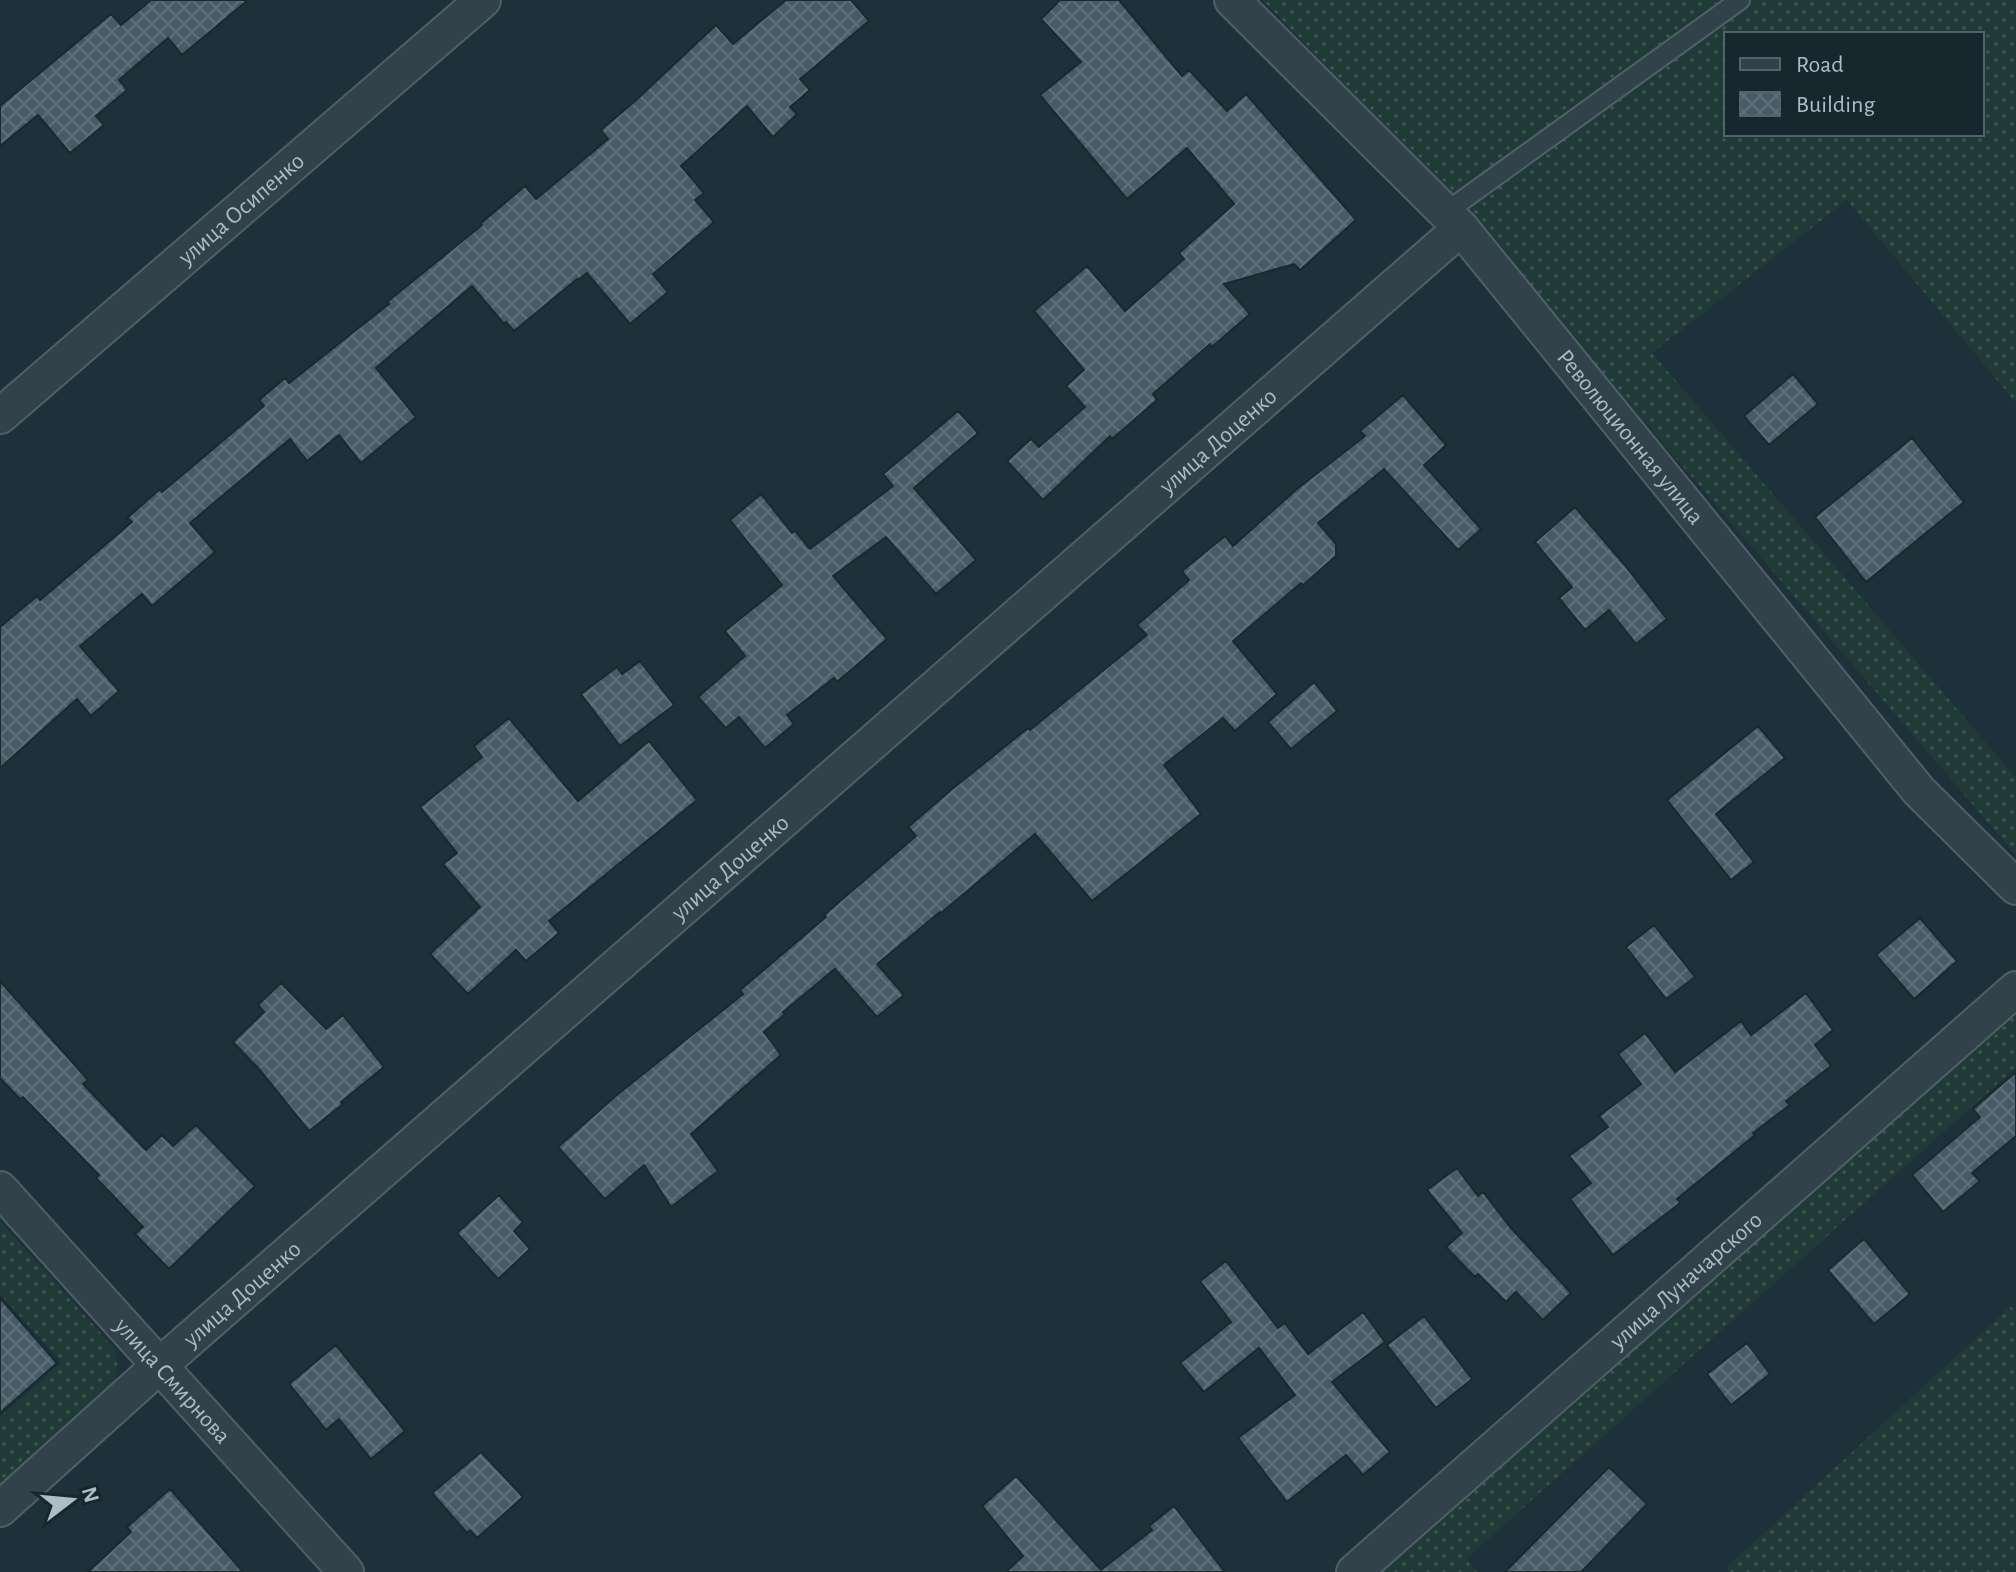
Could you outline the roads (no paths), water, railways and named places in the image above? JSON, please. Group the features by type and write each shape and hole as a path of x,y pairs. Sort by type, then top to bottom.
{"street":[{"name":"улица Осипенко","path":"0,416 483,0"},
{"name":"Революционная улица","path":"1232,0 1453,220 1919,791 2016,887"},
{"name":"улица Доценко","path":"0,1509 1453,220"},
{"name":"улица Луначарского","path":"1354,1572 2016,989"},
{"name":"улица Смирнова","path":"0,1189 346,1572"}],"lane":[{"path":"1453,220 1740,0"}]}
